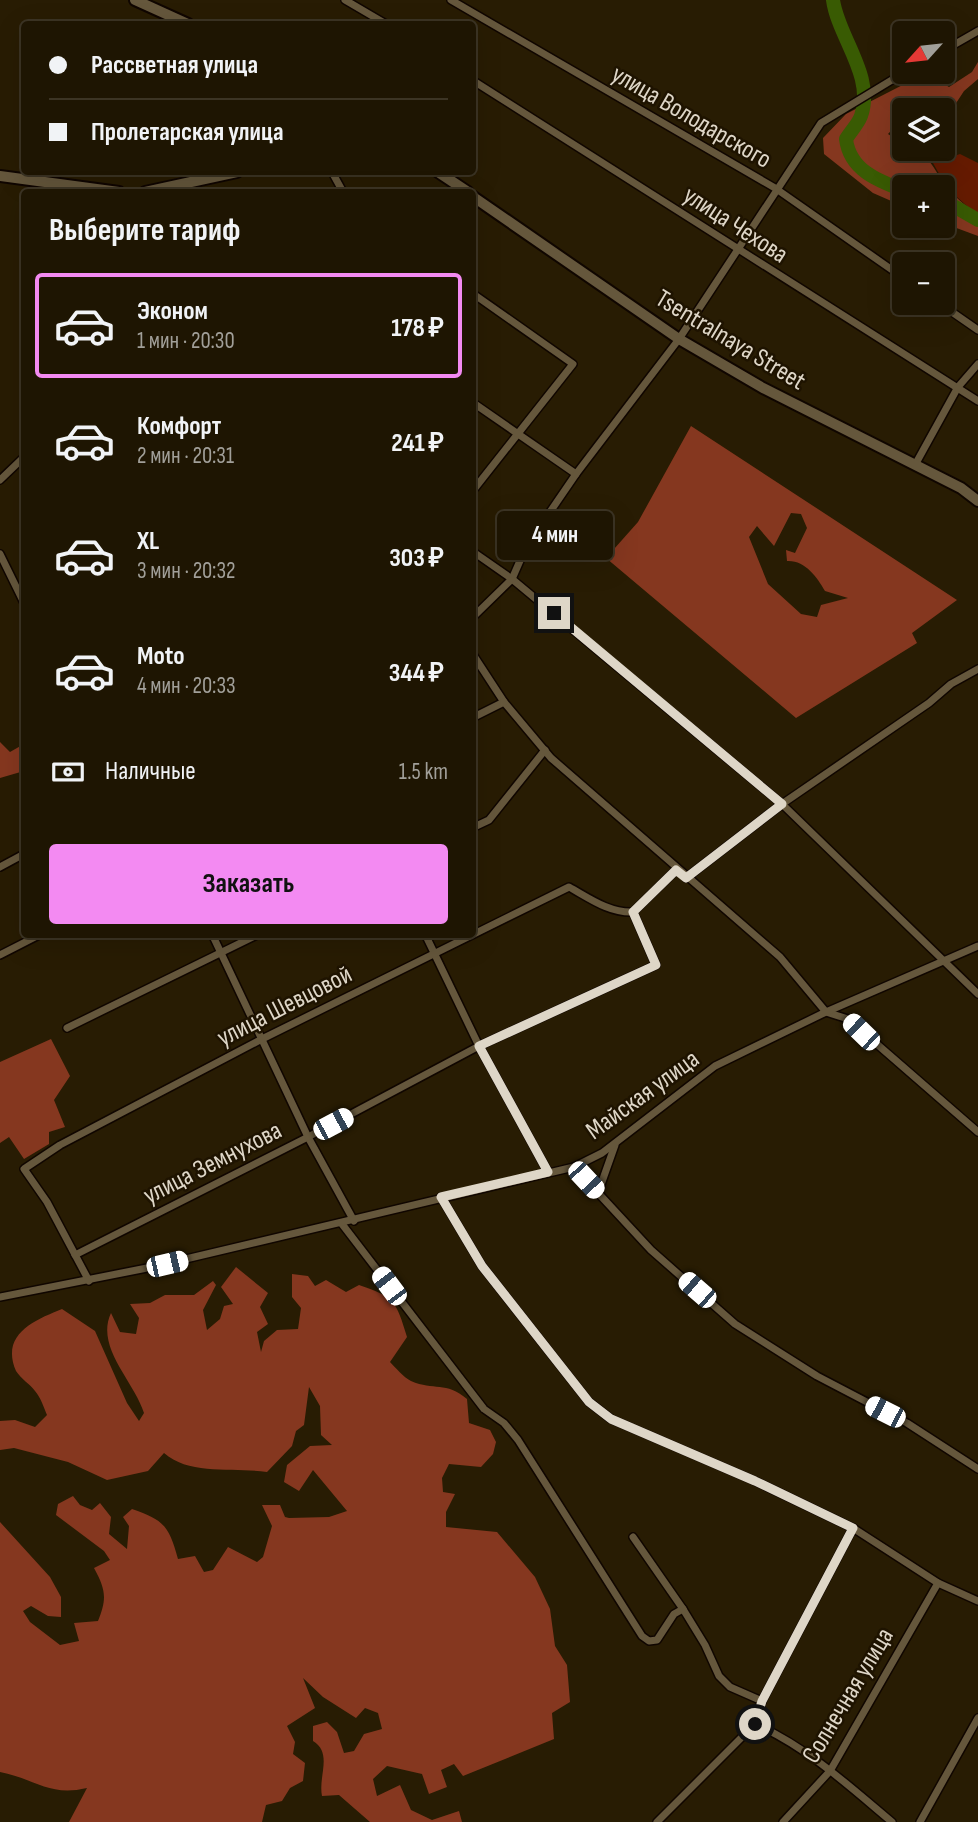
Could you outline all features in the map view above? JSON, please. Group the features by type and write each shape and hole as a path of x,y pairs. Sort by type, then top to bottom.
{"main road":[{"path":"135,0 181,21"},
{"path":"183,189 227,175"},
{"path":"442,175 464,189"},
{"path":"0,176 97,189"},
{"name":"Tsentralnaya Street","path":"476,199 678,339 763,388 961,488 978,501"}],"street":[{"path":"345,0 381,21"},
{"name":"улица Володарского","path":"451,0 775,188 892,270"},
{"path":"956,44 978,31"},
{"path":"476,614 512,579 526,547 576,474 678,339 738,251 775,188 821,123 854,100 892,79"},
{"name":"улица Чехова","path":"476,83 978,401"},
{"path":"476,296 573,364 476,484"},
{"path":"955,314 978,330"},
{"path":"915,465 958,387 978,363"},
{"path":"476,405 576,474"},
{"path":"0,480 21,460"},
{"path":"0,554 21,597"},
{"path":"476,554 512,579 782,804 978,994"},
{"path":"476,659 505,702 545,750 676,870 780,957 826,1012 848,1019 978,1132"},
{"path":"686,878 782,804 977,671"},
{"path":"476,716 505,702"},
{"path":"476,826 488,820 545,750"},
{"path":"0,867 21,856"},
{"path":"633,912 676,870"},
{"name":"улица Шевцовой","path":"476,933 569,887 603,906 621,913 633,912"},
{"name":"улица Земнухова","path":"75,1255 308,1137 479,1046 656,965 633,912"},
{"path":"0,955 33,938"},
{"path":"214,938 308,1137 354,1221"},
{"path":"67,1028 251,938"},
{"path":"427,938 479,1046 548,1172"},
{"name":"улица Шевцовой","path":"75,1255 47,1202 24,1169 72,1138 261,1039 466,938"},
{"name":"Майская улица","path":"0,1297 89,1281 342,1224 441,1197 573,1167 617,1141 715,1066 826,1012 940,960 978,946"},
{"path":"598,1193 617,1141"},
{"path":"573,1167 651,1250 735,1324 817,1376 907,1423 978,1469"},
{"path":"441,1197 482,1266 589,1402 611,1419 755,1481 853,1528 938,1583 978,1601"},
{"path":"342,1224 484,1409 504,1423 518,1440 642,1636 657,1640 674,1614 683,1609"},
{"path":"75,1255 89,1281"},
{"path":"657,1822 755,1724 762,1701 853,1528"},
{"path":"633,1537 683,1609 705,1645 719,1676 730,1687 762,1701"},
{"name":"Солнечная улица","path":"783,1822 830,1770 938,1583"},
{"path":"919,1822 978,1718"},
{"path":"755,1724 775,1732 830,1770 892,1822"}],"shaded area":[{"path":"978,62 978,79 964,91 955,105 955,98 892,98 892,130 888,134 892,137 892,161 929,161 939,175 892,175 892,201 873,193 824,154 823,138 846,114 905,84 944,84 949,87 972,72"},
{"path":"960,154 978,163 978,216 955,195 955,175 940,175 933,163 955,161 955,156"},
{"path":"955,196 978,216 978,236 955,227"},
{"path":"691,426 957,600 912,633 917,643 796,718 606,558 638,522","holes":["791,513 801,514 807,528 795,553 786,550 787,561 805,566 825,591 848,598 821,605 817,617 801,614 768,584 749,537 757,526 774,546"]},
{"path":"0,742 10,752 21,746 21,772 0,778"},
{"path":"51,1039 70,1076 54,1100 65,1127 49,1132 49,1144 24,1159 9,1137 0,1143 0,1062"},
{"path":"236,1267 268,1293 260,1307 268,1324 257,1332 261,1352 264,1341 277,1330 298,1329 301,1308 292,1297 292,1274 308,1276 315,1286 326,1280 346,1292 359,1285 387,1297 400,1315 407,1337 390,1362 411,1381 460,1393 467,1399 469,1423 490,1430 496,1442 493,1454 481,1467 449,1464 442,1478 443,1492 455,1494 446,1512 446,1527 497,1532 535,1577 550,1609 555,1646 567,1665 570,1702 552,1713 554,1739 463,1776 454,1764 441,1770 447,1787 429,1794 422,1774 387,1766 373,1779 377,1796 400,1785 411,1810 432,1820 459,1811 462,1822 370,1822 339,1795 322,1796 324,1758 319,1746 313,1741 313,1726 327,1722 337,1732 344,1753 354,1751 364,1734 382,1729 378,1713 365,1708 356,1718 323,1697 303,1678 315,1708 287,1726 295,1742 293,1754 305,1763 303,1781 290,1788 282,1801 266,1805 262,1822 69,1822 87,1788 52,1789 0,1772 0,1522 50,1577 61,1597 61,1617 48,1616 31,1606 23,1611 30,1622 60,1645 79,1641 74,1623 98,1621 104,1594 94,1568 110,1560 104,1551 56,1515 58,1504 73,1496 80,1505 92,1510 100,1503 111,1517 109,1534 127,1549 129,1526 123,1517 132,1509 158,1521 172,1539 178,1559 195,1556 204,1572 213,1570 228,1547 257,1562 263,1557 272,1526 262,1505 280,1505 285,1517 289,1518 329,1517 347,1511 313,1470 299,1491 284,1482 287,1465 310,1446 332,1445 321,1435 320,1406 309,1387 304,1425 296,1431 292,1446 267,1472 199,1468 186,1465 164,1453 148,1471 107,1480 68,1462 14,1448 0,1450 0,1421 15,1420 35,1427 47,1415 33,1388 16,1371 12,1358 16,1338 23,1330 62,1309 95,1331 127,1403 139,1421 144,1413 118,1364 108,1338 107,1326 111,1313 120,1332 136,1334 139,1318 130,1304 150,1303 165,1295 194,1295 213,1281 216,1285 203,1310 207,1330 220,1319 224,1306 233,1304 221,1287"}],"waterway":[{"path":"833,0 836,14 860,71 863,86 861,116 846,139 849,150 853,159 867,173 892,186"},
{"path":"955,207 978,220"}],"route":[{"path":"554,613 782,804 686,878 676,870 665,884 633,912 656,965 479,1046 548,1172 441,1197 482,1266 589,1402 611,1419 755,1481 853,1528 762,1701 755,1724"}]}
